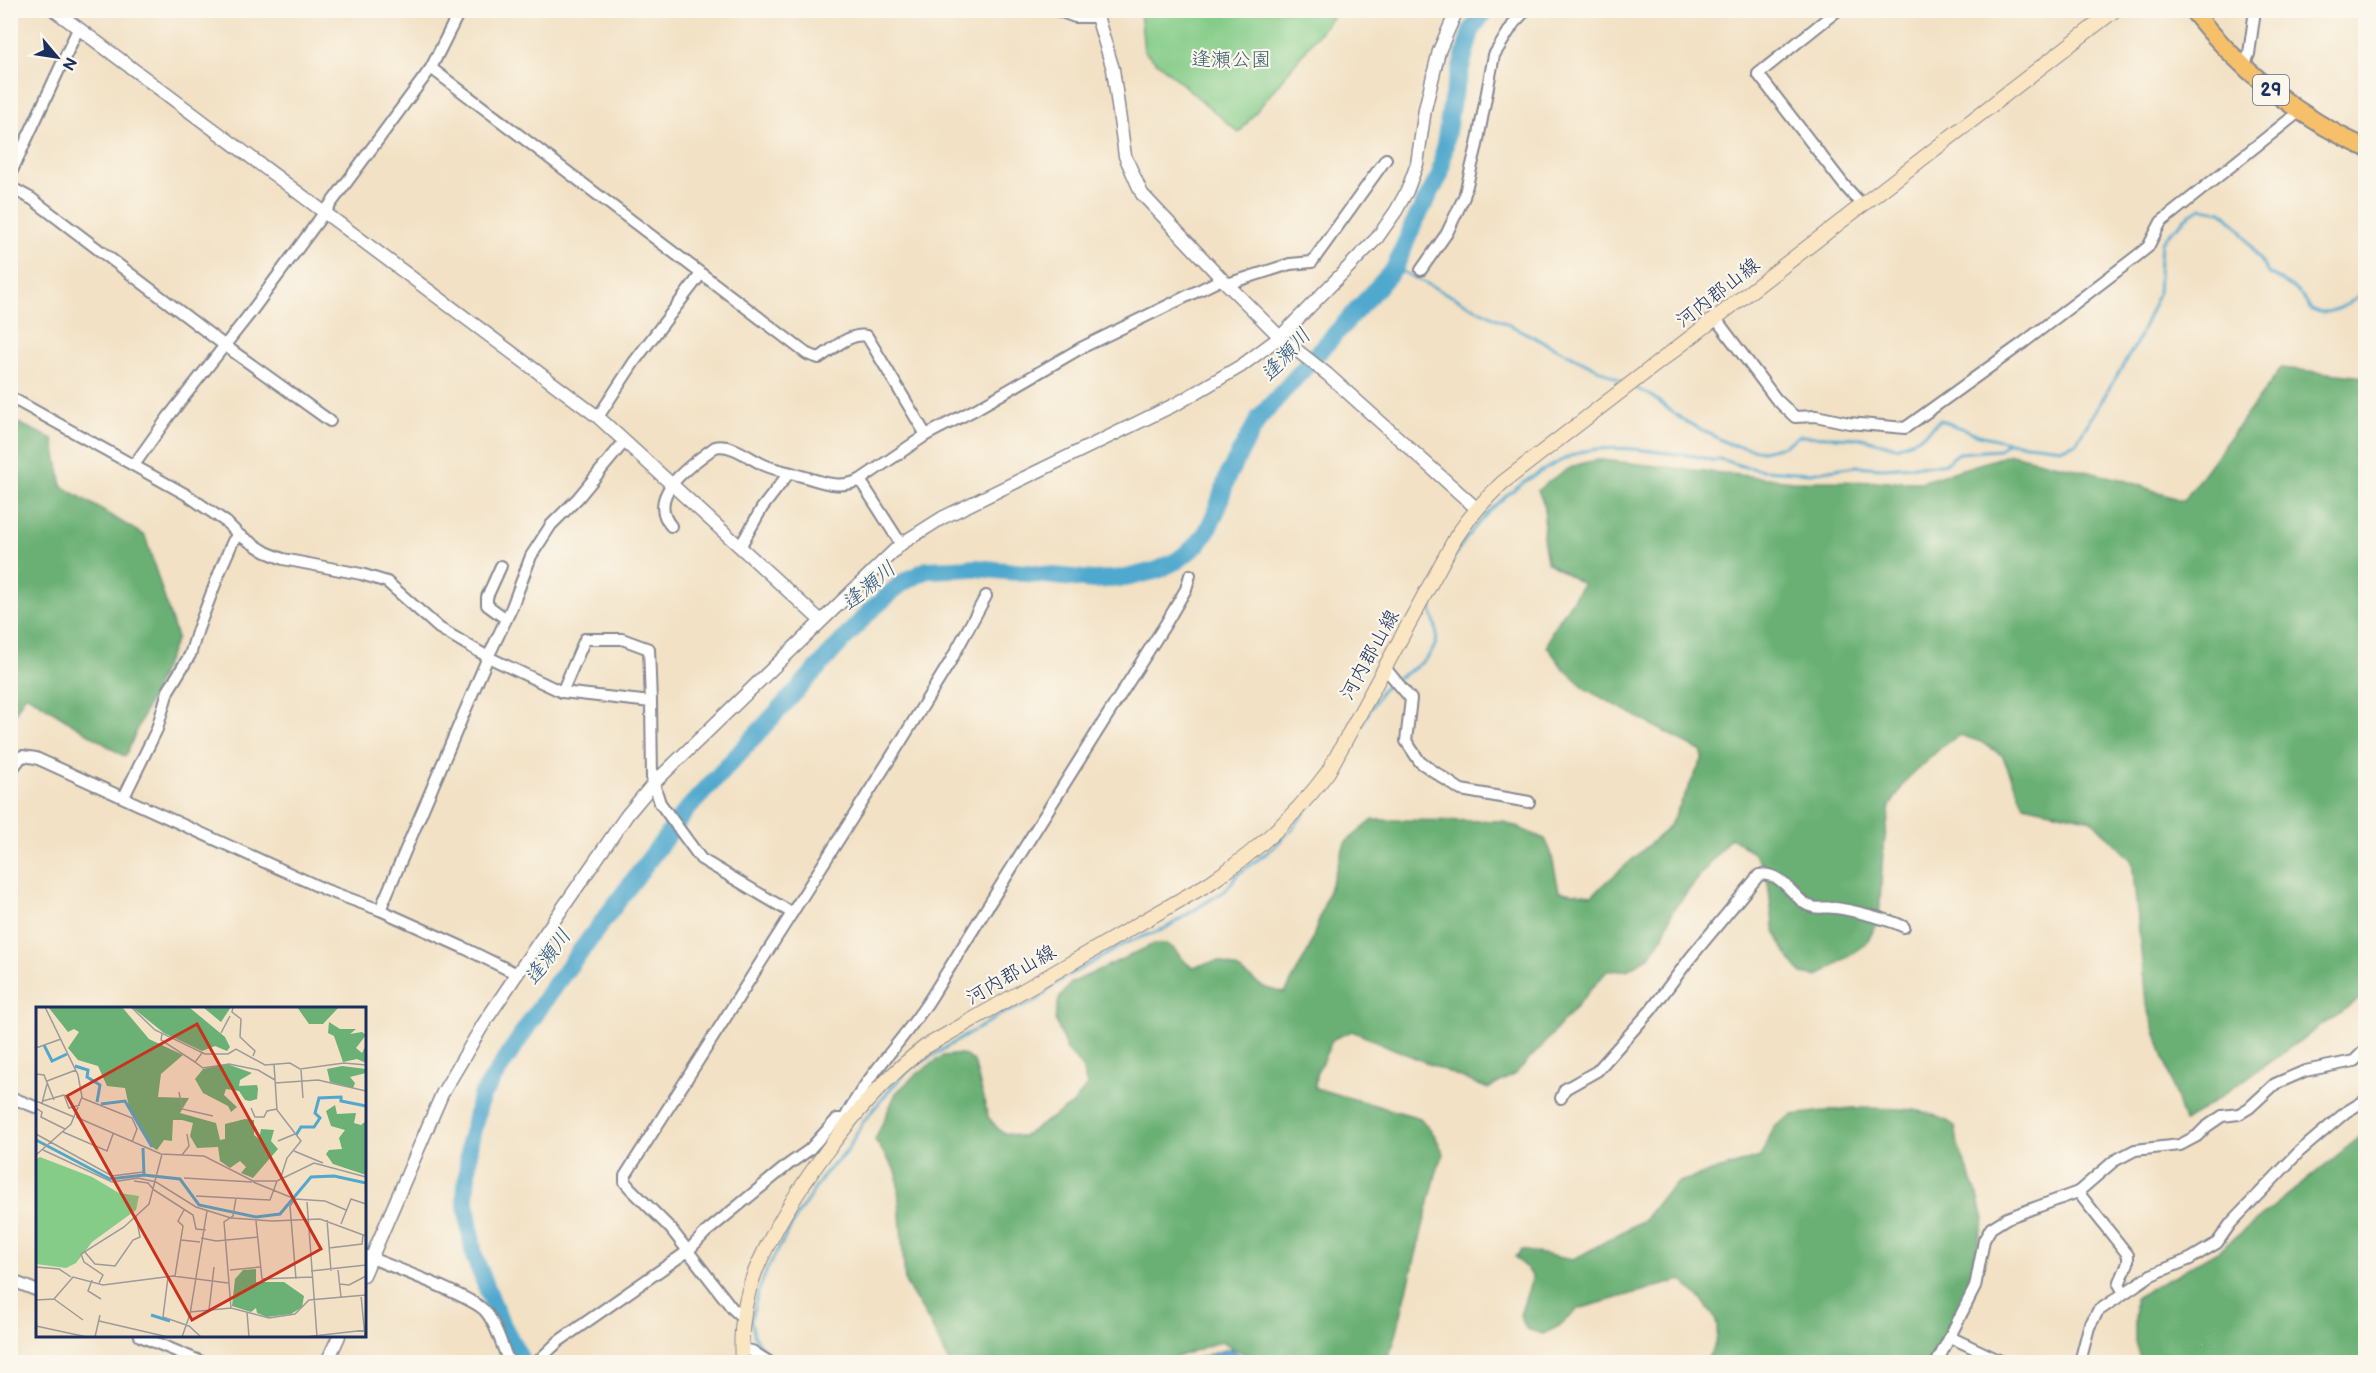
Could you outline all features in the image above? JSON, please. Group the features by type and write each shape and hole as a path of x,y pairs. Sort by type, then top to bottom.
{"main road":[{"name":"河内郡山線","path":"742,1356 743,1318 755,1274 783,1220 848,1118 899,1067 925,1047 1208,884 1257,849 1288,821 1328,772 1456,537 1476,508 1502,483 2115,10"},
{"name":"29","path":"2192,10 2244,66 2278,95 2300,111 2366,148"}],"street":[{"path":"54,10 598,417 820,620"},
{"path":"134,465 431,69 460,10"},
{"path":"1056,10 1074,17 1096,14 1113,69 1120,133 1132,174 1142,194 1224,282 1283,339 1327,374 1476,508"},
{"path":"509,1362 482,1308 450,1291 368,1257 442,1094 484,1023 627,815 653,784 901,544 942,518 1178,403 1283,339 1377,238 1396,212 1417,164 1425,109 1439,51 1457,10"},
{"path":"1421,270 1447,233 1464,197 1477,145 1494,56 1514,23 1526,10"},
{"path":"1838,10 1758,74 1863,206"},
{"path":"2244,66 2249,54 2255,10"},
{"path":"10,175 78,29"},
{"path":"431,69 814,357 819,358 849,338 858,335 867,336 926,435"},
{"path":"1716,319 1776,399 1795,417 1816,416 1849,423 1905,428 2023,343 2148,247 2161,222 2300,111"},
{"path":"671,526 665,519 664,512 667,490 692,465 715,447 721,446 765,466 789,473 834,485 850,484 860,480 926,435 976,409 1081,348 1224,282 1290,264 1312,262 1386,159"},
{"path":"10,187 32,199 224,345 330,421"},
{"path":"598,417 634,362 701,274"},
{"path":"10,397 205,506 226,522 238,535 278,557 361,574 387,582 439,628 488,657 562,692 651,702"},
{"path":"380,909 531,556 541,539 624,442"},
{"path":"740,547 762,508 789,473"},
{"path":"860,480 901,544"},
{"path":"124,796 158,729 168,691 190,656 222,566 238,535"},
{"path":"501,566 487,597 486,605 506,619"},
{"path":"537,1362 638,1284 688,1251 705,1233 809,1150 837,1119 848,1118 861,1089 889,1056 932,997 1029,837 1165,626 1186,590 1190,575"},
{"path":"743,1318 732,1308 671,1228 630,1188 625,1176 950,662 986,596"},
{"path":"562,692 585,639 592,637 622,639 649,649 653,784 660,803 701,859 792,913"},
{"path":"1385,668 1411,699 1406,741 1420,762 1461,790 1529,802"},
{"path":"10,772 22,756 32,757 124,796 326,890 380,909 517,974"},
{"path":"1561,1098 1565,1089 1597,1071 1651,1010 1691,957 1759,876 1767,873 1775,876 1804,903 1814,908 1832,907 1904,927"},
{"path":"1937,1362 1975,1287 1984,1240 1991,1228 2007,1218 2078,1192 2114,1161 2135,1150 2180,1145 2197,1136 2222,1116 2239,1114 2249,1108 2275,1084 2306,1071 2354,1061 2366,1049"},
{"path":"10,1097 36,1107"},
{"path":"2080,1362 2086,1337 2095,1315 2103,1306 2151,1275 2190,1259 2217,1243 2231,1222 2299,1152 2346,1112 2366,1100"},
{"path":"2078,1192 2128,1255 2128,1263 2119,1284 2123,1292"},
{"path":"10,1280 36,1290"},
{"path":"146,1337 202,1362"},
{"path":"327,1362 338,1337"},
{"path":"1950,1337 2003,1362"},
{"path":"742,1356 752,1351 769,1362"}],"green space":[{"name":"逢瀬公園","path":"1140,10 1337,11 1239,133 1144,51"},
{"path":"2281,368 2365,377 2365,995 2184,1122 2146,1002 2132,861 2092,820 2024,805 2002,755 1981,742 1960,735 1945,744 1907,779 1890,806 1883,851 1879,921 1865,945 1817,977 1802,974 1785,952 1774,927 1769,886 1762,865 1745,847 1730,838 1673,910 1662,938 1650,956 1627,970 1607,971 1515,1074 1488,1089 1352,1031 1333,1039 1316,1075 1315,1088 1420,1118 1435,1136 1444,1154 1437,1170 1394,1343 1386,1362 1259,1362 1221,1341 1163,1362 948,1361 930,1323 905,1282 897,1173 875,1140 896,1093 916,1074 943,1056 962,1054 974,1061 988,1117 1001,1132 1022,1137 1073,1104 1087,1086 1082,1067 1067,1050 1055,1019 1059,999 1071,983 1154,944 1162,943 1172,947 1192,967 1218,961 1238,969 1263,987 1285,993 1309,949 1345,843 1373,820 1502,821 1545,839 1551,852 1559,891 1592,895 1669,827 1702,760 1702,752 1587,690 1563,668 1547,646 1552,631 1583,584 1547,562 1543,537 1545,508 1538,490 1567,469 1583,463 1602,460 1794,481 1921,482 2011,454 2124,480 2183,501"},
{"path":"11,420 53,439 62,486 145,536 177,638 125,757 26,694 11,720"},
{"path":"1852,1108 1892,1108 1918,1111 1931,1114 1955,1126 1958,1145 1979,1199 1984,1220 1965,1293 1937,1362 1705,1362 1717,1337 1717,1326 1708,1308 1681,1280 1578,1309 1559,1326 1543,1334 1526,1329 1520,1315 1533,1276 1515,1257 1522,1250 1573,1260 1645,1219 1663,1196 1679,1182 1760,1157 1774,1127 1792,1115"},
{"path":"2365,1133 2365,1362 2138,1362 2140,1358 2135,1342 2135,1298 2221,1249"}],"water":[{"path":"1231,1348 1248,1362 1185,1362"}],"waterway":[{"name":"逢瀬川","path":"522,1362 498,1316 474,1256 465,1197 470,1141 481,1097 552,989 684,813 869,612 902,583 927,570 977,568 1093,580 1126,578 1158,570 1178,560 1197,545 1206,533 1216,512 1228,475 1259,418 1395,268 1413,225 1440,175 1452,100 1471,31 1485,10"},
{"path":"1633,387 1650,395 1683,420 1729,444 1762,451 1784,446 1799,436 1861,438 1896,447 1919,438 1940,420 1979,435 2008,442 2062,448 2076,443 2136,344 2158,294 2161,242 2190,214 2202,208 2222,211 2240,229 2268,273 2292,287 2304,298 2311,310 2326,312 2340,308 2366,291"},
{"path":"1395,268 1624,382"},
{"path":"1397,678 1421,663 1436,643 1432,597 1444,573 1468,536 1481,520 1512,491 1549,467 1575,454 1599,449 1634,449 1695,456 1713,461 1720,459 1764,470 1810,473 1855,466 1881,468 1935,465 1946,463 1959,453 1999,450 2008,442"},
{"path":"1342,759 1381,691 1392,682"},
{"path":"779,1362 759,1345 751,1320 767,1269 797,1216 824,1175 847,1151 863,1122 892,1087 909,1070 1002,1014 1037,1001 1066,977 1128,942 1164,929 1226,890 1237,875 1273,848 1293,828 1331,778"}]}
